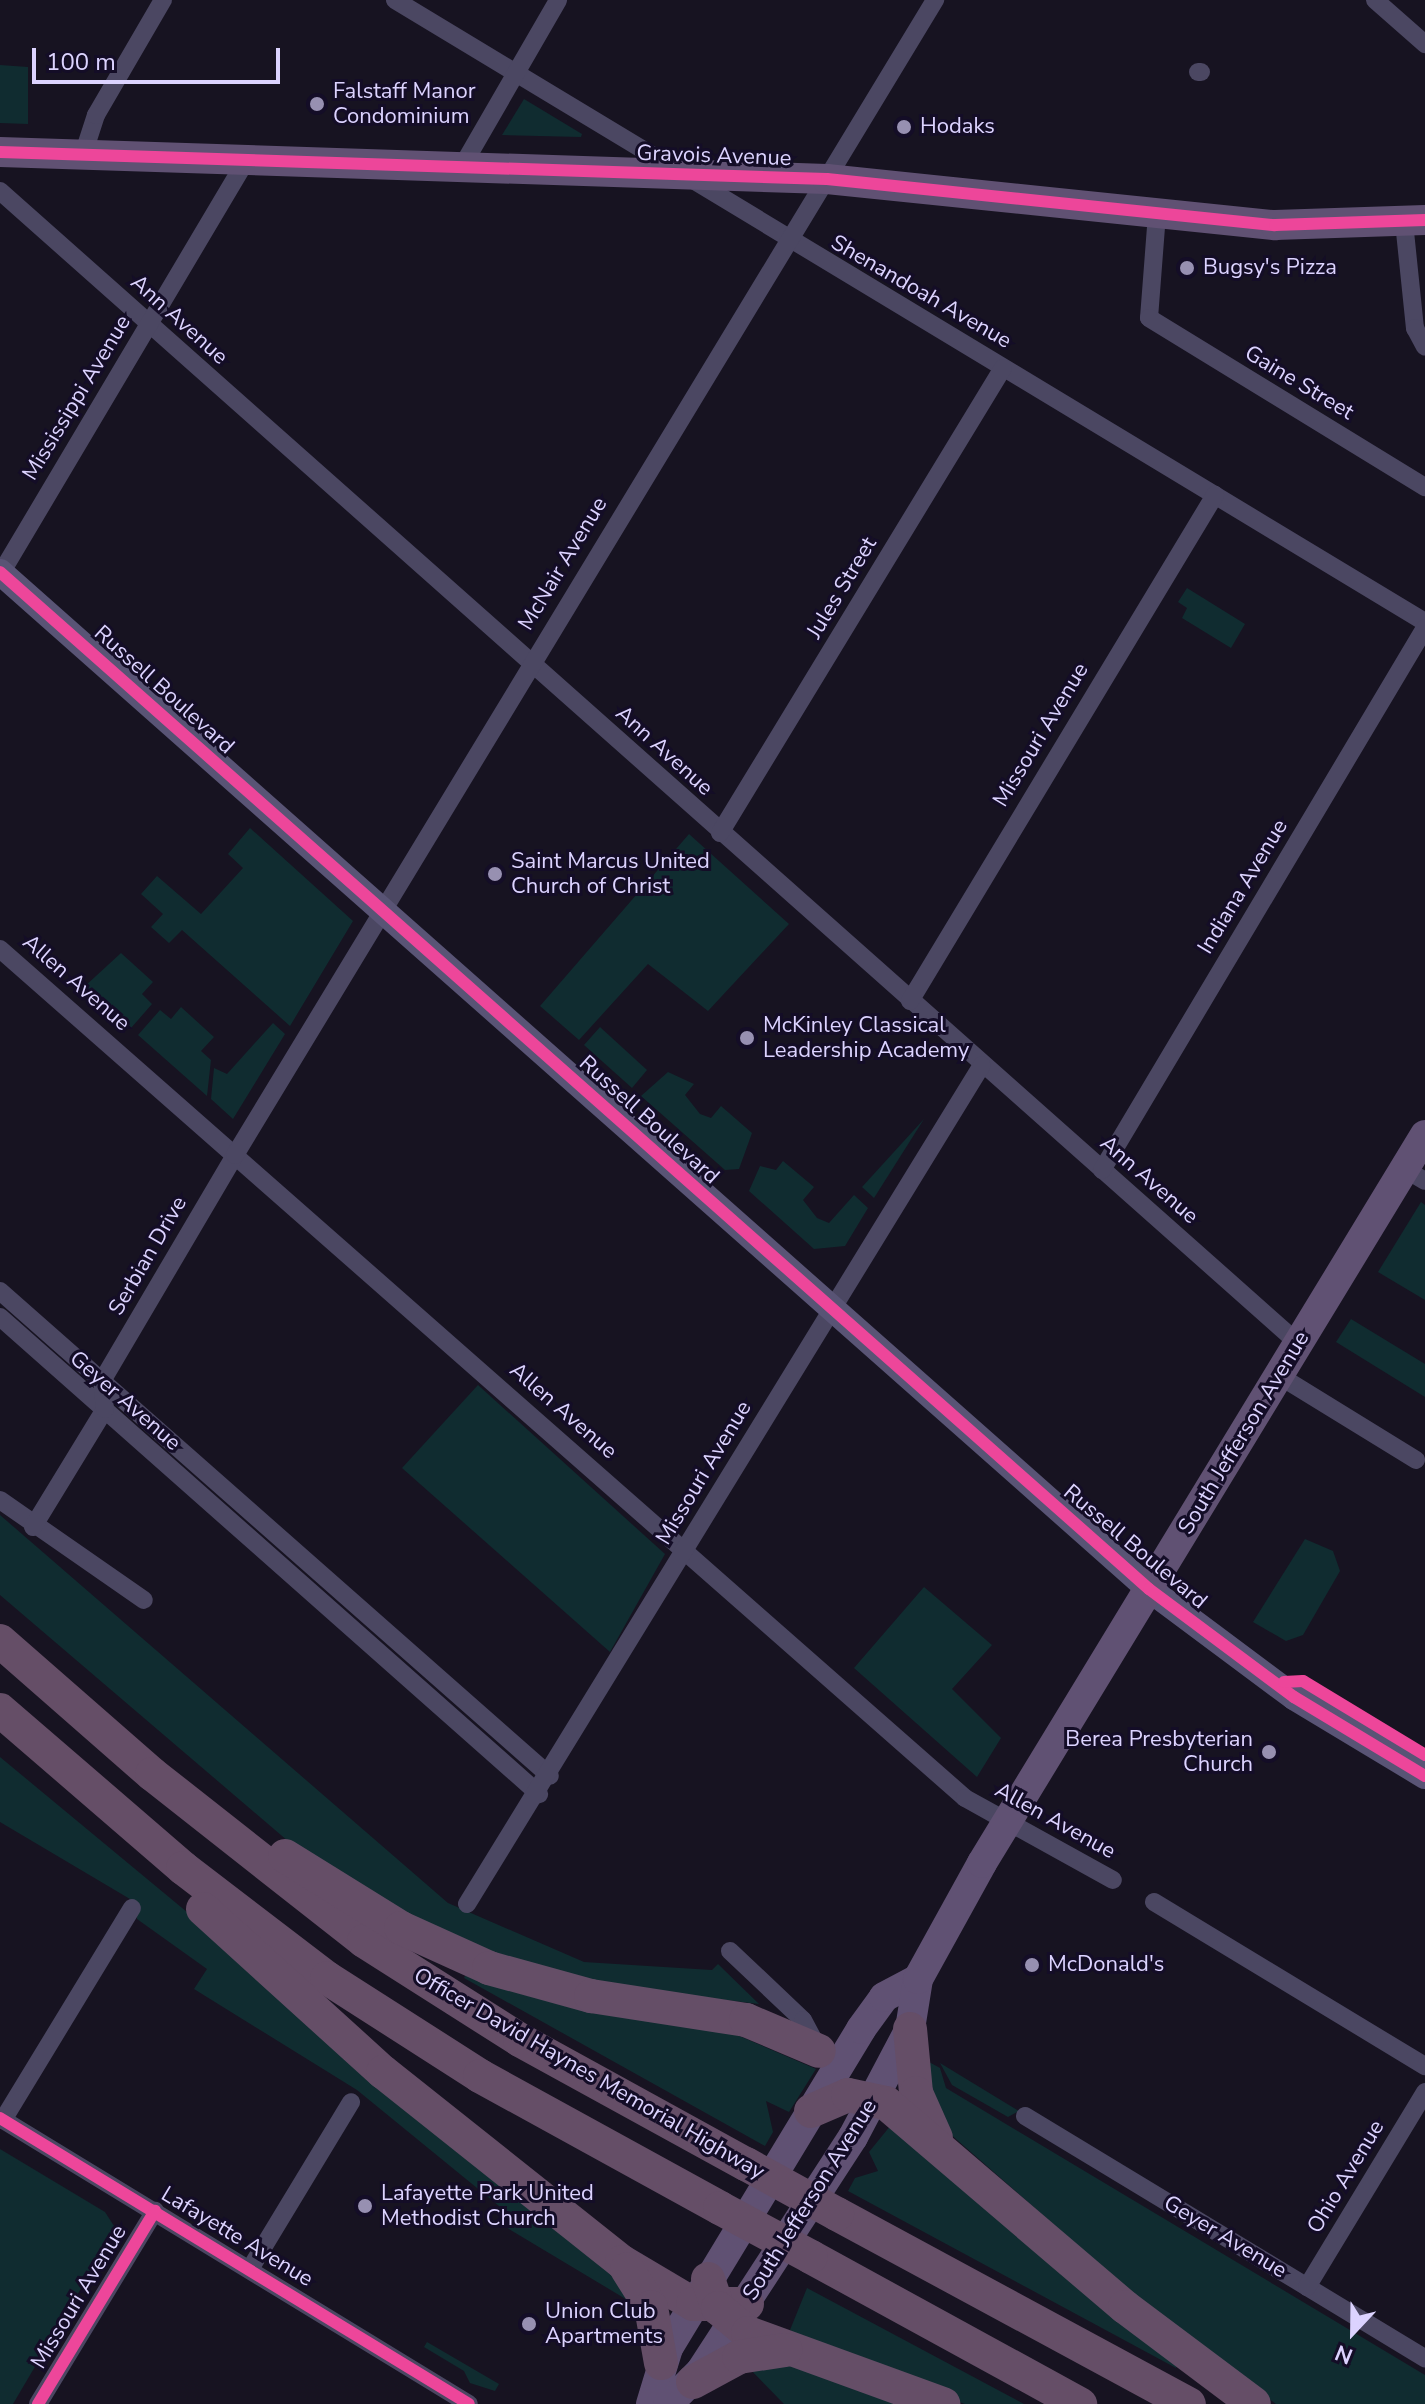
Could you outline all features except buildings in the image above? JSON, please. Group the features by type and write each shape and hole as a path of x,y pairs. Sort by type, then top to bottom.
{"highway":[{"name":"Officer David Haynes Memorial Highway","path":"0,1641 152,1774 291,1887 441,1993 746,2164 1189,2404"},
{"path":"0,1710 258,1928 405,2031 720,2208 1080,2404"},
{"path":"152,1774 365,1908 454,1953 562,1990 746,2020 829,2057"},
{"path":"116,1810 184,1892 285,1986 622,2262 720,2304 791,2350 943,2404"},
{"path":"910,2029 916,2093 944,2152"},
{"path":"811,2111 866,2096 944,2152 1125,2307 1254,2404"},
{"path":"622,2262 651,2307 661,2363"},
{"path":"680,2393 745,2355 791,2350"}],"main road":[{"name":"Gravois Avenue","path":"0,152 245,163 827,179 1275,225 1414,221"},
{"name":"Russell Boulevard","path":"0,573 1149,1589 1284,1682 1294,1697 1425,1776"},
{"name":"South Jefferson Avenue","path":"651,2404 661,2363 720,2304 853,2137 866,2096 910,2029 918,1979 1007,1820 1298,1343 1415,1175 1425,1135"},
{"name":"Russell Boulevard","path":"1284,1682 1303,1681 1425,1755"},
{"name":"South Jefferson Avenue","path":"680,2393 811,2111 829,2057 884,1997 918,1979"},
{"path":"829,2057 866,2096"}],"street":[{"path":"83,155 96,115 163,0"},
{"name":"Shenandoah Avenue","path":"395,0 683,174 789,242 1425,622"},
{"path":"460,170 558,0"},
{"name":"McNair Avenue","path":"235,1155 935,0"},
{"path":"1375,0 1425,44"},
{"name":"Mississippi Avenue","path":"0,573 245,163"},
{"name":"Ann Avenue","path":"0,191 1298,1343"},
{"name":"Gaine Street","path":"1157,214 1149,318 1425,487"},
{"path":"1414,221 1415,328 1425,347"},
{"name":"Jules Street","path":"720,833 1003,368"},
{"name":"Missouri Avenue","path":"910,1001 1215,495"},
{"name":"Indiana Avenue","path":"1102,1170 1425,628"},
{"name":"Allen Avenue","path":"0,949 965,1798 1113,1880"},
{"name":"Missouri Avenue","path":"467,1904 539,1794 982,1065"},
{"name":"Serbian Drive","path":"102,1381 235,1155"},
{"name":"Geyer Avenue","path":"0,1291 550,1776"},
{"name":"Geyer Avenue","path":"0,1317 539,1794"},
{"path":"1278,1375 1416,1460"},
{"path":"33,1527 105,1409 102,1381"},
{"path":"0,1500 33,1527 144,1600"},
{"path":"238,1527 251,1512"},
{"path":"359,1634 373,1619"},
{"path":"1154,1902 1425,2066"},
{"path":"2,2119 132,1908"},
{"path":"730,1951 803,2020 829,2057"},
{"name":"Ohio Avenue","path":"1307,2287 1425,2092"},
{"path":"250,2269 351,2102"},
{"name":"Geyer Avenue","path":"1025,2116 1425,2358"},
{"name":"Lafayette Avenue","path":"2,2119 453,2391 483,2404"},
{"name":"Missouri Avenue","path":"38,2404 155,2211"},
{"name":"Lafayette Avenue","path":"453,2391 469,2404"}],"green space":[{"path":"0,65 28,67 28,124 0,123"},
{"path":"524,99 582,134 581,137 502,135"},
{"path":"1187,588 1245,624 1231,648 1182,618 1187,608 1178,602"},
{"path":"250,828 353,921 290,1026 182,930 169,943 151,927 163,914 141,894 157,876 201,914 243,868 228,854"},
{"path":"689,834 789,924 708,1011 648,964 579,1040 540,1006"},
{"path":"121,953 153,982 142,994 152,1004 131,1028 84,987"},
{"path":"181,1007 214,1037 201,1051 211,1060 207,1096 138,1035 160,1010 171,1019"},
{"path":"273,1023 285,1034 233,1119 211,1099 214,1068 227,1074"},
{"path":"600,1027 647,1070 632,1088 584,1045"},
{"path":"668,1072 694,1084 685,1095 700,1114 711,1118 721,1106 752,1133 739,1169 725,1170 641,1096"},
{"path":"924,1119 874,1198 862,1187"},
{"path":"783,1161 814,1187 803,1200 817,1218 829,1223 854,1195 868,1208 845,1246 814,1249 749,1191 760,1166 776,1170"},
{"path":"1421,1202 1425,1205 1425,1300 1378,1272"},
{"path":"1351,1319 1425,1364 1425,1397 1336,1342"},
{"path":"478,1385 665,1554 610,1652 402,1468"},
{"path":"0,1515 448,1903 584,1962 712,1970 718,1964 759,2004 602,1985 462,1944 316,1865 0,1595"},
{"path":"1305,1539 1333,1551 1340,1571 1303,1635 1286,1641 1253,1622"},
{"path":"924,1587 992,1645 952,1689 1001,1738 977,1777 854,1668"},
{"path":"0,1757 615,2267 629,2301 499,2223 499,2206 357,2090 194,1989 207,1969 137,1919 135,1902 0,1822"},
{"path":"468,1969 737,2035 816,2069 789,2112 766,2101 773,2132 765,2146 464,1978"},
{"path":"929,2062 940,2068 946,2088 1425,2375 1425,2404 1276,2404 1167,2324 948,2132 927,2091"},
{"path":"940,2063 1019,2111 1008,2117 952,2085"},
{"path":"891,2125 1180,2361 1176,2368 848,2191 855,2178 878,2171 869,2152"},
{"path":"0,2149 105,2212 116,2229 13,2404 0,2404"},
{"path":"807,2288 1024,2404 965,2404 818,2352 790,2330"},
{"path":"427,2342 499,2384 495,2391 470,2383 464,2371 424,2347"},
{"path":"765,2357 918,2404 784,2404 747,2366"}],"cycle path":[{"path":"0,152 827,179 1275,225 1425,220"},
{"path":"0,572 1149,1589 1294,1697 1425,1776"},
{"path":"1284,1682 1303,1681 1425,1755"},
{"path":"0,2118 469,2404"},
{"path":"38,2404 155,2211"}],"place":[{"name":"Falstaff Manor Condominium","path":"317,104"},
{"name":"Hodaks","path":"904,127"},
{"name":"Bugsy's Pizza","path":"1187,268"},
{"name":"Saint Marcus United Church of Christ","path":"495,874"},
{"name":"McKinley Classical Leadership Academy","path":"747,1038"},
{"name":"Berea Presbyterian Church","path":"1269,1752"},
{"name":"McDonald's","path":"1032,1965"},
{"name":"Lafayette Park United Methodist Church","path":"365,2206"},
{"name":"Union Club Apartments","path":"529,2324"}]}
